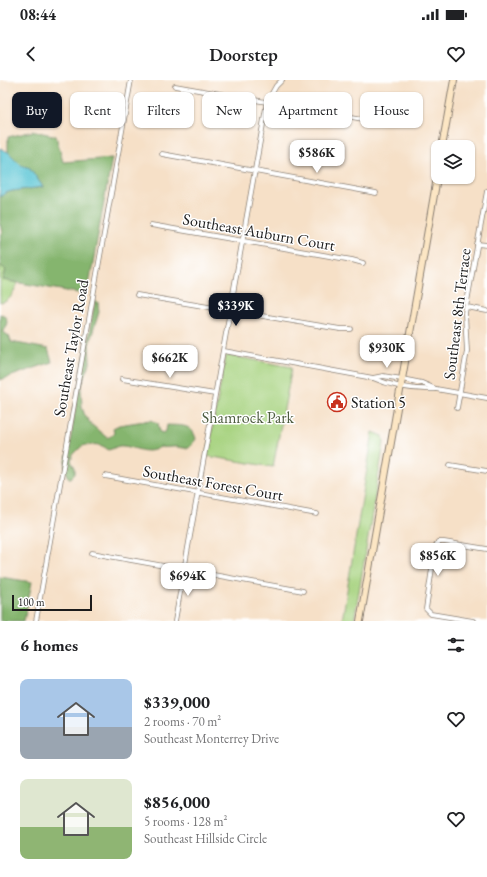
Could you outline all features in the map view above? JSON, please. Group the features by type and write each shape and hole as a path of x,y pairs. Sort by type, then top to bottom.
{"main road":[{"path":"443,140 454,80"},
{"path":"360,621 436,184"}],"street":[{"name":"Southeast Taylor Road","path":"36,621 131,80"},
{"path":"273,92 282,80"},
{"path":"175,86 264,101"},
{"path":"175,621 264,121"},
{"path":"162,154 376,193"},
{"name":"Southeast 8th Terrace","path":"457,408 466,351 466,307 487,191"},
{"name":"Southeast Auburn Court","path":"150,225 352,260 363,264"},
{"path":"477,244 487,245"},
{"path":"137,295 340,330 351,329"},
{"path":"466,307 487,311"},
{"path":"224,351 373,378 401,388 436,389 487,398"},
{"path":"373,378 383,376 402,379 422,383 436,389"},
{"path":"122,379 215,394"},
{"path":"450,465 487,471"},
{"name":"Southeast Forest Court","path":"105,476 317,514"},
{"path":"436,538 438,542"},
{"path":"438,542 487,549"},
{"path":"438,542 435,548 425,612 473,621"},
{"path":"92,553 303,591"}],"green space":[{"path":"34,131 56,136 63,162 112,158 88,290 84,294 3,280 6,270 0,265 0,242 2,234 0,222 0,197 5,193 12,191 43,187 30,168 21,165 8,152 8,137"},
{"path":"0,265 6,269 3,280 18,283 7,301 0,303"},
{"path":"95,301 98,303 99,312 89,344 90,363 81,389 82,407 85,416 92,425 106,437 111,436 114,433 113,428 119,425 151,420 158,423 160,432 162,433 166,431 167,425 185,426 192,430 196,439 189,448 160,447 151,451 121,446 108,450 100,445 82,446 73,455 71,461 75,468 75,474 69,478 65,468"},
{"path":"0,314 6,317 6,325 2,331 9,336 11,342 48,349 52,362 0,380"},
{"name":"Shamrock Park","path":"226,355 292,367 273,467 207,456"},
{"path":"373,432 383,436 384,443 354,621 342,621"},
{"path":"0,577 32,582 24,621 0,621"}],"water":[{"path":"0,148 8,152 21,165 30,168 43,187 12,191 5,193 0,197"}],"place":[{"name":"Station 5","path":"337,402"}]}
